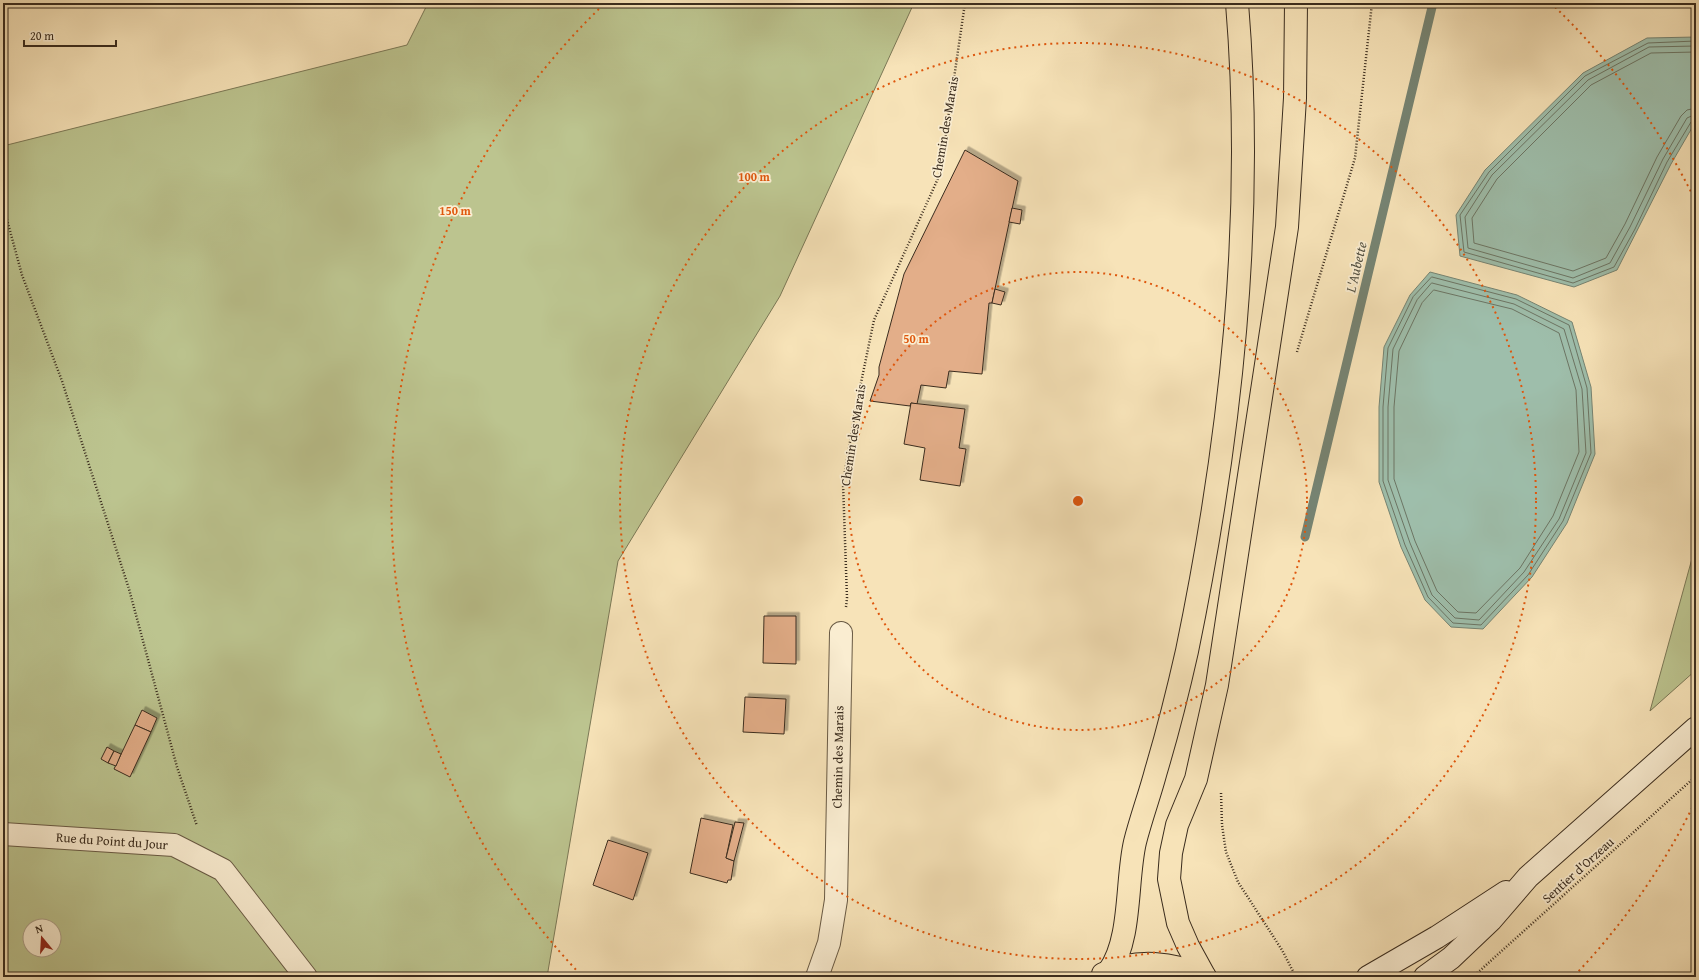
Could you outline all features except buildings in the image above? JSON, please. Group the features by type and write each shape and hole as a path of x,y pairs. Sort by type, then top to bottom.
{"main road":[{"path":"1104,974 1115,963 1121,945 1135,843 1172,716 1187,650 1218,481 1231,385 1241,253 1243,138 1237,3"},
{"path":"1205,977 1188,946 1178,923 1169,879 1171,853 1177,825 1196,779 1206,740 1227,624 1287,227 1295,98 1296,3"},
{"path":"1104,974 1144,963 1165,964 1186,968 1205,977"}],"street":[{"name":"Chemin des Marais","path":"817,977 829,942 836,900 841,633"},
{"path":"1426,977 1451,958 1491,920 1528,877 1696,728"},
{"name":"Rue du Point du Jour","path":"3,834 174,845 223,870 306,977"},
{"path":"1368,977 1437,937 1528,877"}],"path":[{"name":"Chemin des Marais","path":"841,633 848,598 843,483 856,407 874,320 940,174 965,3"},
{"path":"1297,353 1355,158 1372,3"},
{"path":"3,205 22,275 62,382 129,589 176,767 210,863"},
{"name":"Sentier d'Orzeau","path":"1472,977 1696,776"},
{"path":"1222,790 1220,797 1226,852 1238,882 1282,950 1296,977"}],"green space":[{"path":"428,3 914,3 780,296 618,561 547,977 3,977 3,146 407,45"},
{"path":"1696,544 1696,670 1650,711"}],"water":[{"path":"1696,37 1696,121 1671,164 1617,270 1574,287 1460,256 1456,215 1485,170 1583,73 1647,38"},
{"path":"1430,272 1517,295 1572,322 1591,387 1595,454 1567,523 1532,577 1483,629 1451,627 1425,600 1401,547 1379,482 1379,407 1384,347 1410,295"}],"waterway":[{"name":"L'Aubette","path":"1305,537 1433,3"}]}
